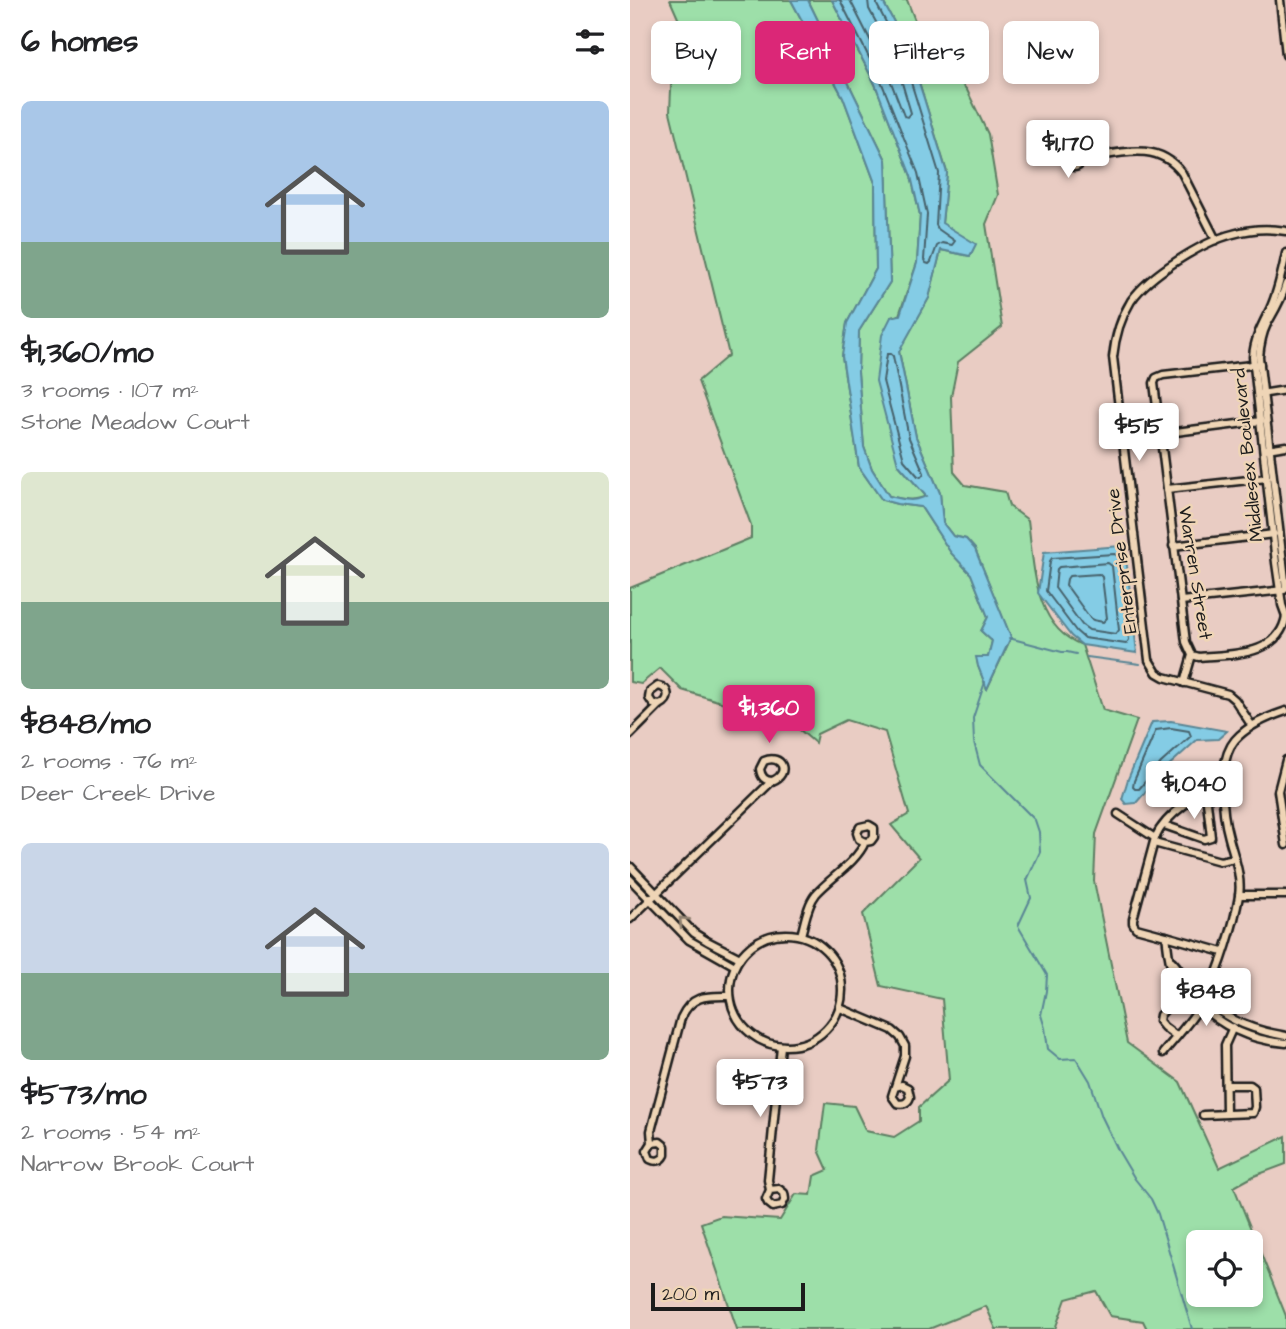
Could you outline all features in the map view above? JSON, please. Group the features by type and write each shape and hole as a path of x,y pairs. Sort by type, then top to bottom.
{"street":[{"path":"1280,0 1286,55"},
{"path":"1083,159 1150,151 1165,155 1182,173 1216,240"},
{"name":"Enterprise Drive","path":"1252,726 1228,694 1164,677 1157,673 1149,660 1113,357 1116,335 1125,313 1143,286 1187,255 1216,240 1250,231 1286,231"},
{"name":"Middlesex Boulevard","path":"1192,655 1199,657 1250,652 1263,648 1284,625 1286,616 1282,562 1276,534 1254,348 1280,284 1286,253"},
{"name":"Middlesex Boulevard","path":"1256,365 1263,337 1286,284"},
{"name":"Warren Street","path":"1184,683 1192,655 1186,642 1154,383 1156,378 1163,375 1256,365"},
{"path":"1260,394 1286,390"},
{"path":"1160,434 1263,421"},
{"path":"1266,449 1286,446"},
{"path":"1167,489 1269,478"},
{"path":"1273,505 1286,503"},
{"path":"1174,545 1276,534"},
{"path":"1181,601 1284,589"},
{"path":"630,735 660,705"},
{"path":"1163,1052 1205,999 1231,929 1239,895 1240,880 1225,824 1223,783 1230,746 1252,726 1286,711"},
{"path":"1286,760 1278,791 1286,845"},
{"path":"630,919 772,781"},
{"path":"1223,783 1190,799 1164,825 1154,841 1133,919 1136,928 1223,951"},
{"path":"1164,825 1204,839 1210,837 1204,792"},
{"path":"1118,814 1154,841 1220,861 1235,858"},
{"path":"801,935 809,905 815,895 858,853 865,842"},
{"path":"630,866 694,933 740,958"},
{"path":"630,879 689,940 735,967"},
{"path":"1239,895 1286,895"},
{"path":"784,933 801,935 818,943 831,956 840,972 843,990 840,1008 823,1033 811,1041 781,1046 766,1043 742,1024 734,1011 730,996 735,967 752,945 767,937 784,933"},
{"path":"1166,936 1172,968 1200,1006 1232,1030 1252,1038 1286,1043"},
{"path":"1170,958 1215,1010 1252,1029 1286,1036"},
{"path":"1176,1036 1159,1021 1160,1015 1185,988"},
{"path":"652,1143 651,1131 685,1010 698,998 730,996"},
{"path":"840,1008 892,1030 900,1037 905,1046 905,1056 895,1087"},
{"path":"1226,1113 1225,1045 1235,1022"},
{"path":"770,1191 768,1180 781,1046"},
{"path":"1203,1115 1253,1112 1254,1088 1250,1085 1226,1085"}],"green space":[{"path":"670,0 791,0 802,21 755,21 755,84 836,84 875,183 876,269 847,323 842,356 859,467 882,500 921,507 951,553 971,574 988,617 981,631 992,641 988,658 977,658 987,689 1011,638 975,549 966,539 953,536 943,523 940,493 916,437 899,351 929,298 941,250 970,256 975,244 942,224 947,172 920,84 962,84 967,90 988,134 998,195 986,224 1002,327 958,362 951,397 954,472 965,485 1005,492 1009,506 1028,520 1035,574 1045,609 1054,624 1066,636 1082,645 1103,710 1137,720 1096,834 1094,881 1127,1043 1180,1082 1219,1168 1286,1136 1286,1164 1234,1187 1251,1230 1186,1230 1186,1307 1263,1307 1263,1259 1286,1316 1286,1329 1147,1329 1143,1321 1110,1316 1096,1291 1066,1299 1055,1329 996,1329 986,1306 929,1329 737,1329 701,1223 721,1216 780,1220 796,1194 811,1195 814,1176 828,1170 819,1150 825,1103 854,1106 866,1131 894,1137 919,1121 919,1107 949,1080 942,999 881,986 863,914 919,858 891,825 909,814 885,732 846,720 817,734 815,743 793,724 682,690 660,668 641,684 630,682 630,588 751,538 751,525 698,381 729,355 670,112 671,84 741,84 741,21 679,21"},
{"path":"808,0 832,0 843,21 818,21"},
{"path":"882,0 907,0 915,21 893,21"},
{"path":"855,45 869,72 869,84 875,84 911,176 920,215 917,263 899,315 891,317 898,464 926,496 917,499 889,496 872,469 864,447 858,372 859,331 890,282 886,160 849,84 855,84"}],"water":[{"path":"791,0 808,0 818,21 802,21"},
{"path":"832,0 882,0 893,21 869,21 869,72 855,45 855,21 843,21"},
{"path":"836,84 849,84 886,160 890,282 859,331 858,372 864,447 872,469 889,496 912,500 926,496 898,464 876,381 882,335 891,317 900,315 917,263 920,215 911,176 875,84 920,84 947,173 942,223 976,244 970,256 941,250 929,298 899,352 916,437 940,493 943,523 953,536 966,539 975,549 1011,637 987,689 976,657 988,657 992,641 981,631 988,617 971,574 951,553 921,507 882,500 859,467 842,356 847,323 876,269 875,183"},
{"path":"1121,546 1126,558 1137,653 1082,645 1071,636 1038,593 1044,552"},
{"path":"1171,721 1227,731 1218,739 1197,740 1166,768 1136,803 1126,804 1122,799 1128,779 1152,722"}],"waterway":[{"path":"1009,638 1076,654"},
{"path":"1087,657 1140,664"},
{"path":"985,682 973,718 974,742 980,765 1035,820 1039,832 1040,852 1027,880 1031,898 1018,926 1047,975 1041,1015 1048,1049 1060,1059 1076,1058 1090,1081 1102,1117 1119,1152 1151,1199 1158,1214 1192,1329"}]}
